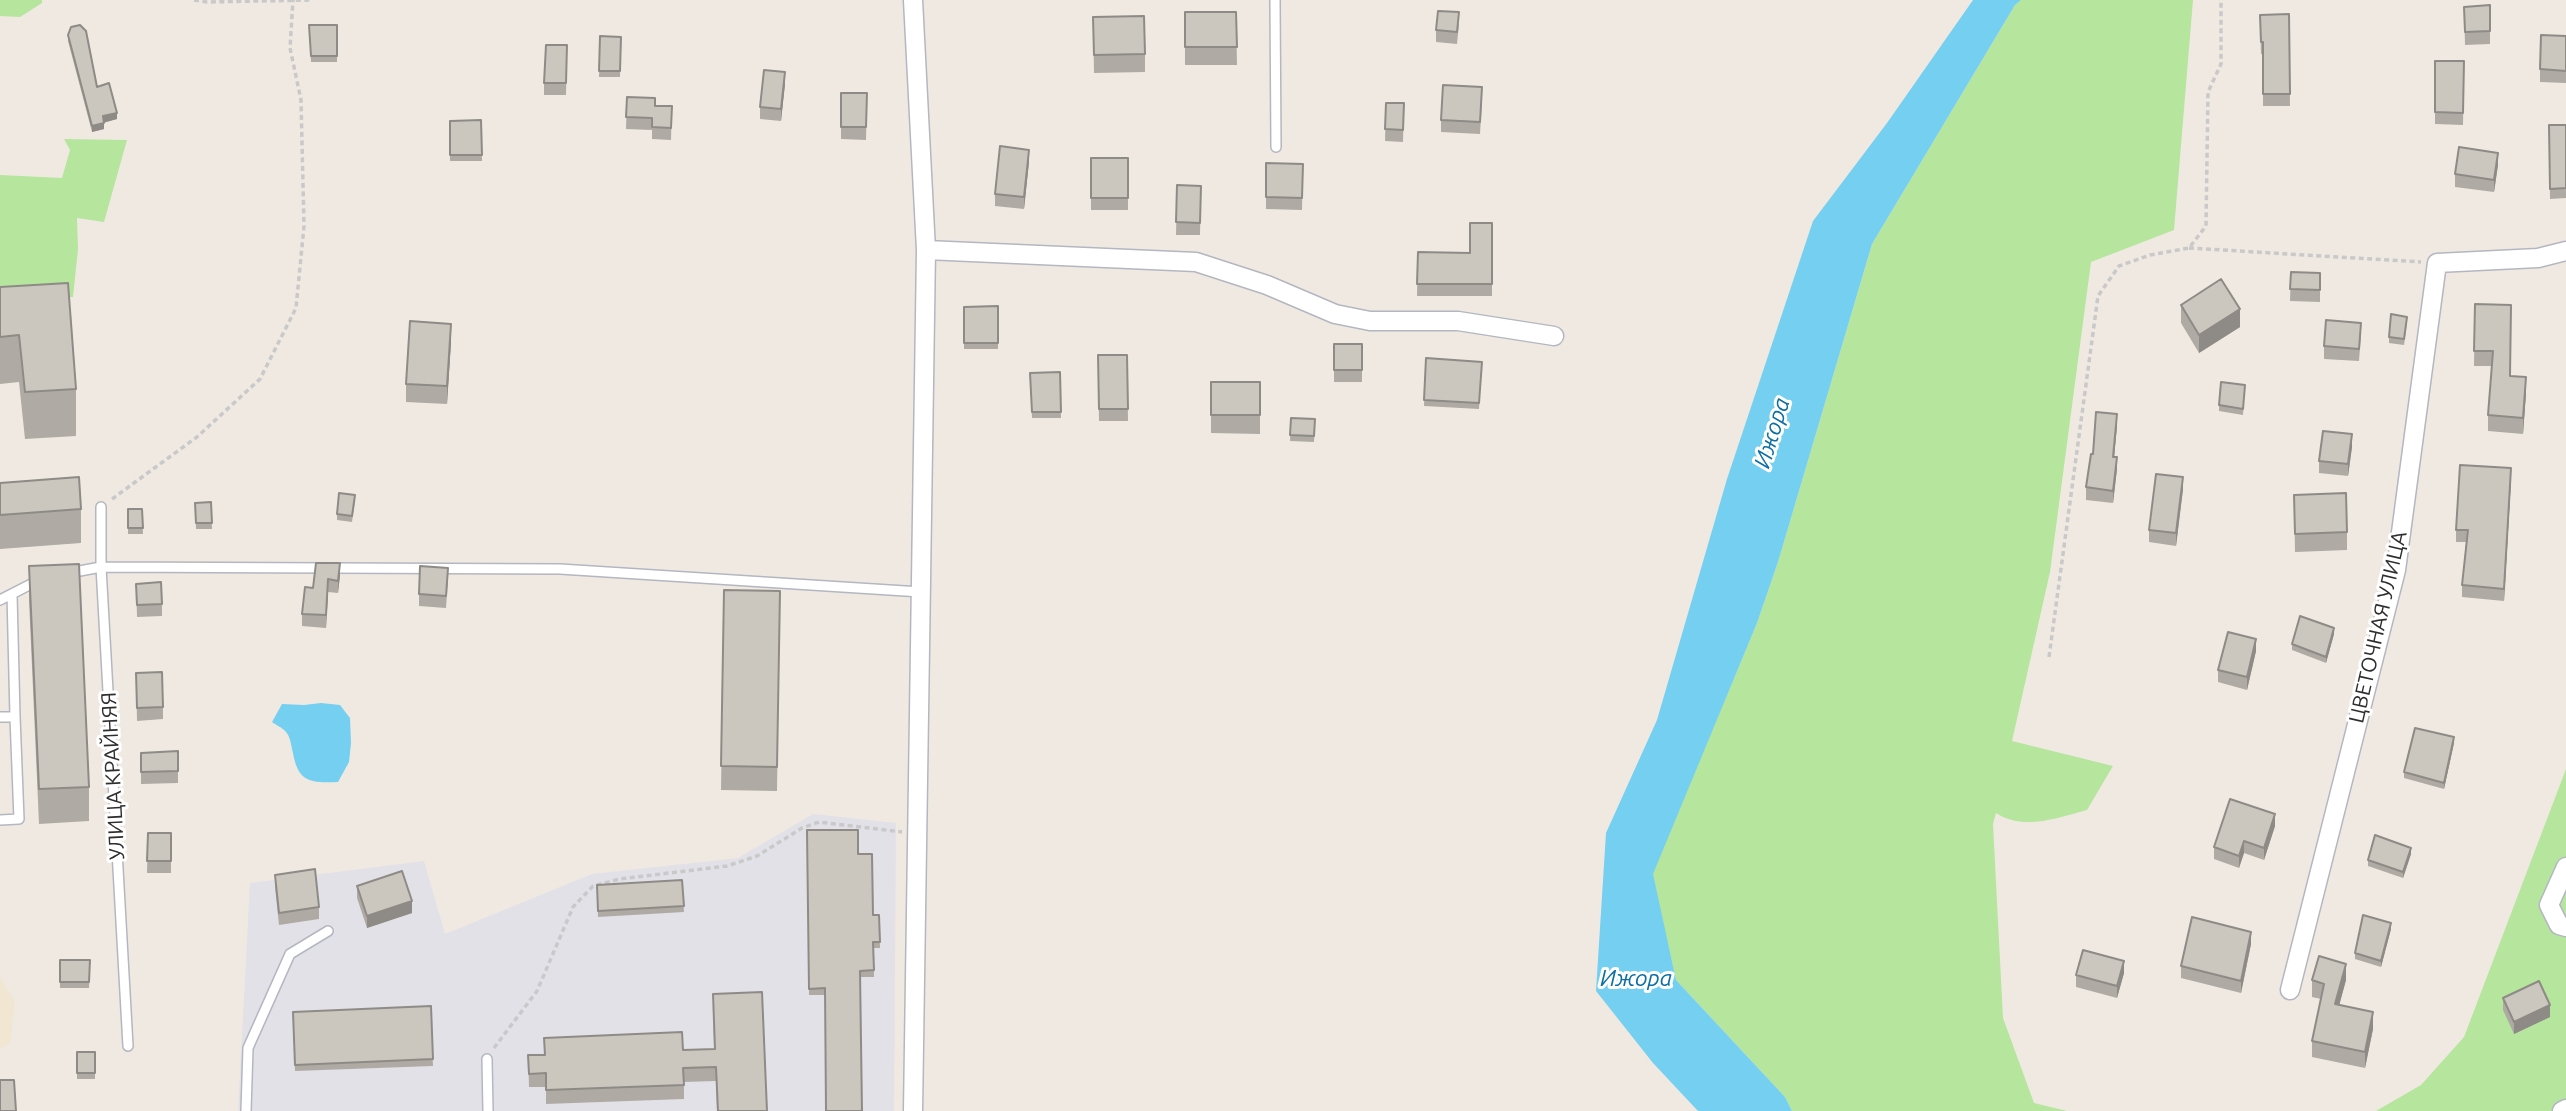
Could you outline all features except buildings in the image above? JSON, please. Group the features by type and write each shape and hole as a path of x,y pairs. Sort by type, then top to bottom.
{"street":[{"path":"913,0 926,250 913,1111"},
{"path":"926,250 1196,262 1267,285 1335,314 1370,321 1458,321 1554,337"},
{"path":"2437,263 2538,258 2566,251"},
{"name":"ЦВЕТОЧНАЯ УЛИЦА","path":"2290,990 2396,570 2437,263"},
{"path":"2566,867 2549,905 2559,925 2566,927"}],"lane":[{"path":"1275,0 1276,147"},
{"name":"УЛИЦА КРАЙНЯЯ","path":"101,507 101,567 128,1046"},
{"path":"55,575 101,567 560,569 921,592"},
{"path":"0,600 43,577"},
{"path":"0,820 19,819 12,594"},
{"path":"0,717 15,717"},
{"path":"246,1111 248,1048 290,954 328,931"},
{"path":"487,1059 488,1111"}],"path":[{"path":"194,0 312,0"},
{"path":"101,507 197,437 260,379 296,308 304,226 301,100 290,48 293,0"},
{"path":"2189,248 2206,226 2208,92 2221,64 2221,0"},
{"path":"2049,657 2098,296 2119,266 2150,255 2189,248 2437,263"},
{"path":"487,1059 537,990 573,907 593,886 620,879 727,866 757,856 802,828 819,822 917,834"}],"shaded area":[{"path":"813,814 896,823 894,1111 238,1111 250,883 424,861 445,934 592,874 738,858"},
{"path":"0,977 15,1002 10,1043 0,1049"}],"green space":[{"path":"0,0 42,0 42,3 20,17 0,16"},
{"path":"2021,0 2193,0 2174,230 2091,262 2050,572 2012,741 2113,766 2087,810 2029,822 2006,818 1996,813 1993,824 2003,1018 2034,1103 2067,1111 1792,1111 1785,1097 1676,980 1652,874 1757,623 1778,562 1872,244 2015,5"},
{"path":"64,139 127,140 104,222 77,218 78,249 73,297 0,298 0,175 62,178 70,150"},
{"path":"2566,769 2566,1111 2376,1111 2421,1085 2464,1037"}],"water":[{"name":"Ижора","path":"1973,0 2021,0 2015,5 1872,244 1778,562 1757,623 1653,874 1676,980 1785,1097 1792,1111 1698,1111 1653,1063 1596,991 1606,833 1657,720 1727,479 1813,221 1887,123"},
{"path":"282,704 340,705 350,718 349,762 338,782 314,781 303,776 295,763 288,734 272,722"}]}
